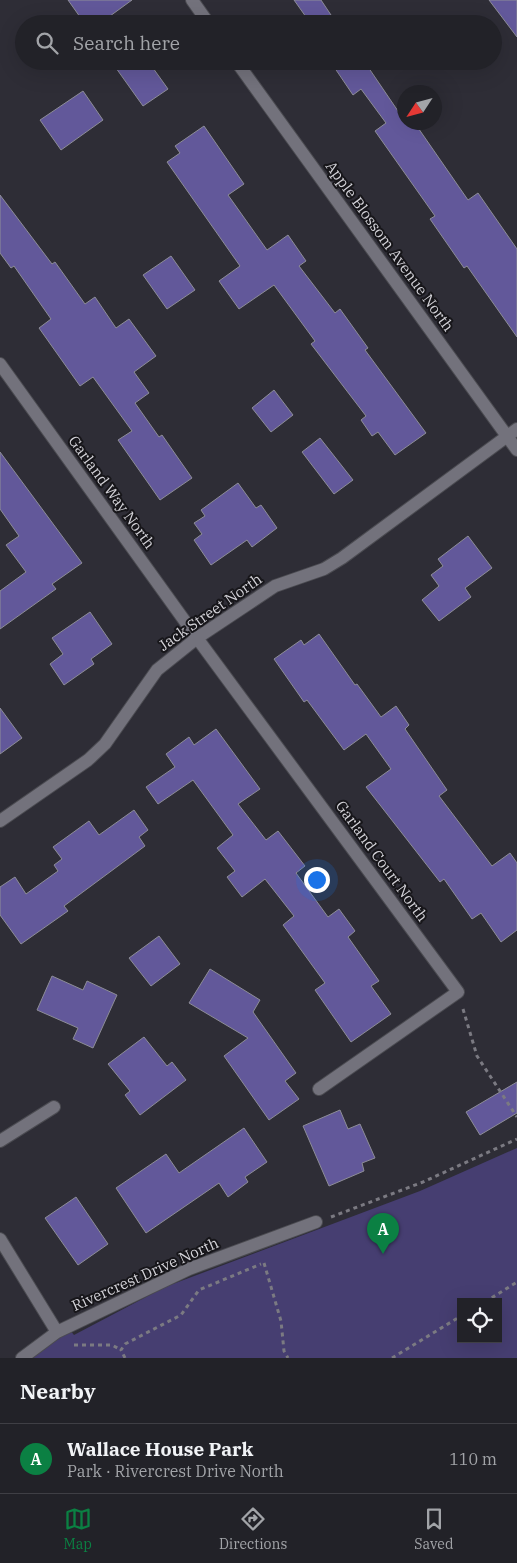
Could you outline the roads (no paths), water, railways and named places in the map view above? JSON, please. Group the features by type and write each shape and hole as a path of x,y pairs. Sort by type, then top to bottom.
{"street":[{"path":"192,0 203,15"},
{"name":"Apple Blossom Avenue North","path":"243,70 512,433 517,450"},
{"name":"Garland Way North","path":"0,364 197,638"},
{"name":"Jack Street North","path":"0,821 88,760 105,744 157,670 197,638 275,586 324,568 342,558 512,433"},
{"name":"Garland Court North","path":"197,638 458,992 319,1089"},
{"path":"0,1141 54,1107"},
{"name":"Rivercrest Drive North","path":"22,1358 57,1332 188,1269 316,1222"},
{"path":"0,1238 57,1332"}],"place":[{"name":"Wallace House Park","path":"383,1254"}]}
